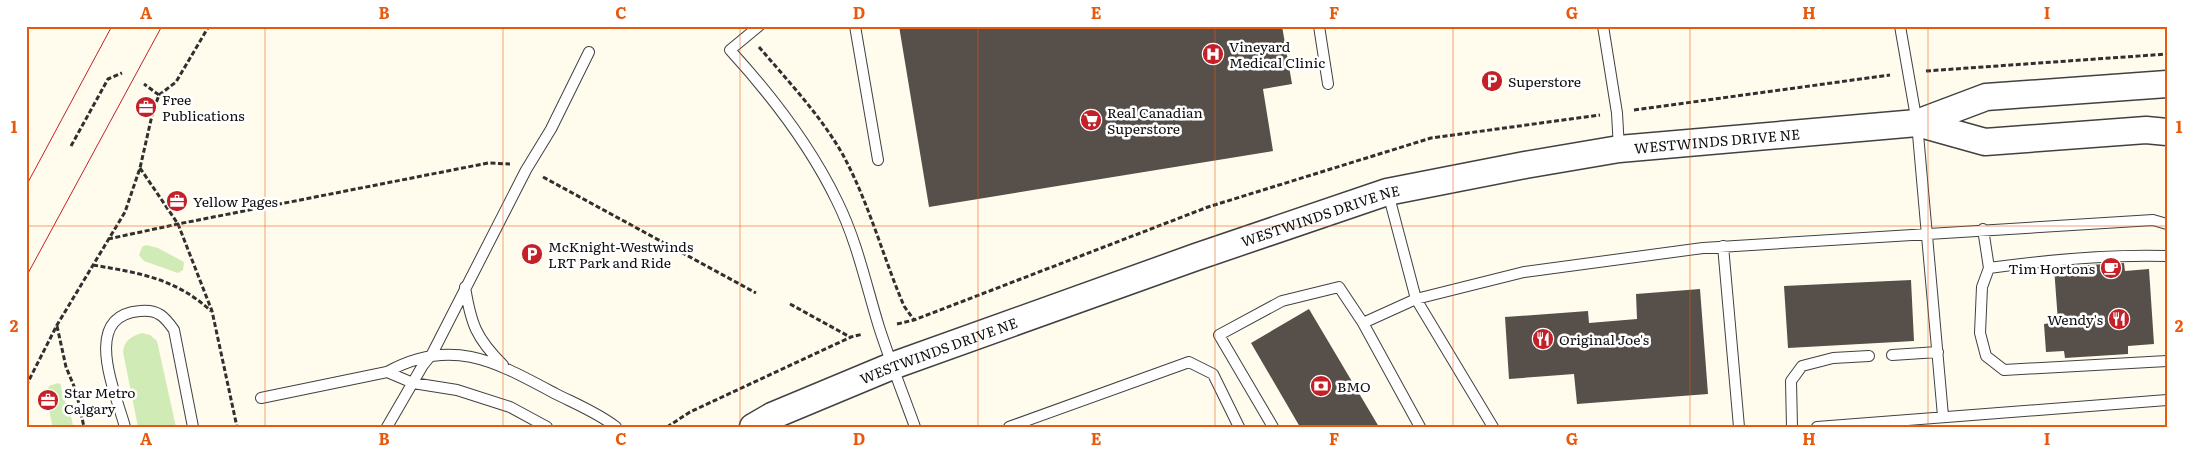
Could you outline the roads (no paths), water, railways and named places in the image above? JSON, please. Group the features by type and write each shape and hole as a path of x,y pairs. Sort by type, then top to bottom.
{"street":[{"name":"WESTWINDS DRIVE NE","path":"753,427 772,416 892,366 1196,257 1387,192 1619,149 1918,123 1986,97 2167,84"},
{"name":"WESTWINDS DRIVE NE","path":"1918,123 1985,142 2146,130 2167,132"}],"lane":[{"path":"759,26 730,50 757,79 789,120 817,162 838,203 858,253 892,366 915,427"},
{"path":"855,26 878,160"},
{"path":"1319,26 1328,84"},
{"path":"1603,26 1617,113 1619,149"},
{"path":"1900,26 1918,123 1943,416"},
{"path":"387,427 423,365 432,354 526,170 551,129 589,52"},
{"path":"1387,192 1416,299 1493,427"},
{"path":"1363,323 1416,299 1524,272 1723,246 2153,220 2167,224"},
{"path":"1983,230 1989,268 1982,287 1980,333 1986,356 2004,370 2167,361"},
{"path":"1723,246 1739,427"},
{"path":"1989,268 2045,260 2127,254 2167,256"},
{"path":"465,287 470,316 475,330 487,350 504,367"},
{"path":"1273,427 1219,335 1282,301 1339,287 1363,323 1420,427"},
{"path":"125,427 105,356 107,335 116,319 131,312 148,310 165,317 174,330 193,427"},
{"path":"1892,355 1938,352"},
{"path":"262,398 387,372 406,362 432,354 467,355 504,367 616,427"},
{"path":"1792,427 1791,381 1802,366 1833,358 1869,356"},
{"path":"1009,427 1189,362 1214,374 1239,427"},
{"path":"387,372 413,383 457,390 510,407 547,427"},
{"path":"1817,427 2167,400"}],"tram line":[{"path":"26,186 112,26"},
{"path":"26,277 162,26"}],"place":[{"name":"Vineyard Medical Clinic","path":"1213,54"},
{"name":"Superstore","path":"1492,81"},
{"name":"Free Publications","path":"146,107"},
{"name":"Real Canadian Superstore","path":"1091,120"},
{"name":"Yellow Pages","path":"177,201"},
{"name":"McKnight-Westwinds LRT Park and Ride","path":"532,254"},
{"name":"Tim Hortons","path":"2111,268"},
{"name":"Wendy's","path":"2119,319"},
{"name":"Original Joe's","path":"1543,339"},
{"name":"BMO","path":"1321,386"},
{"name":"Star Metro Calgary","path":"48,400"}]}
